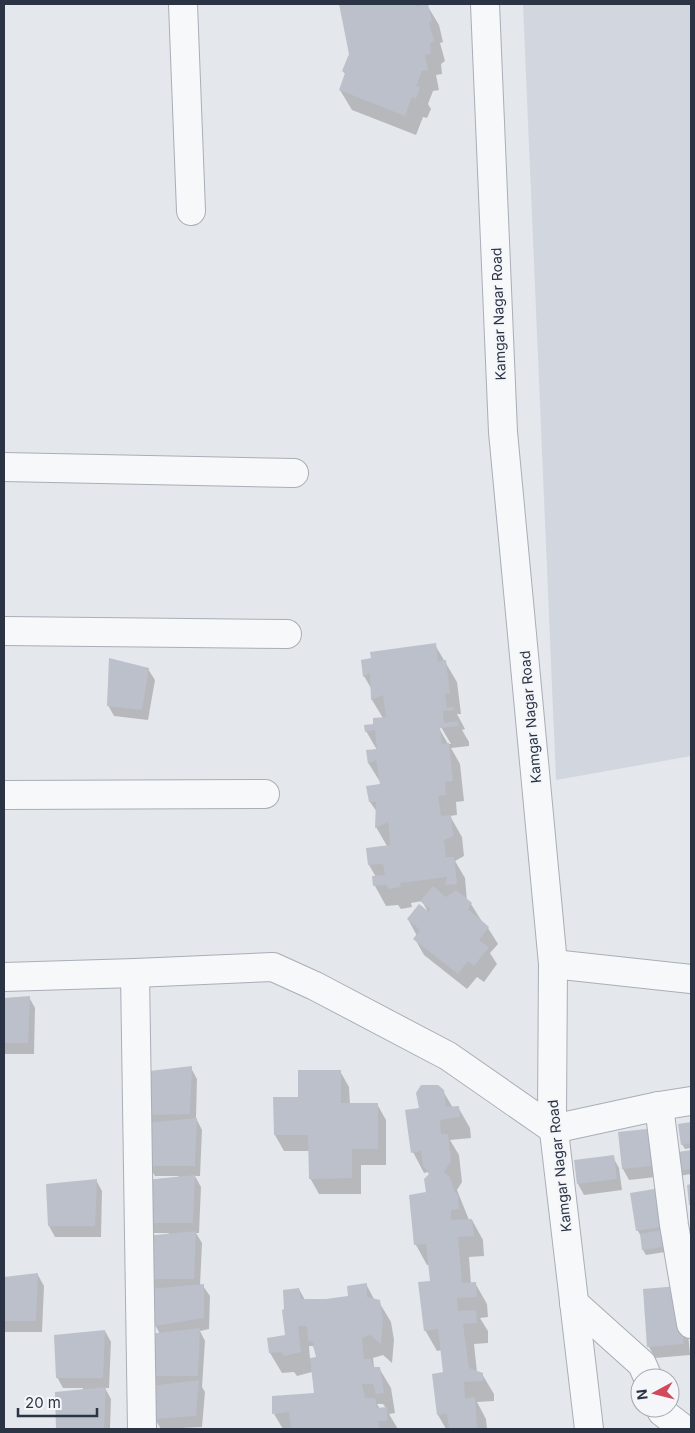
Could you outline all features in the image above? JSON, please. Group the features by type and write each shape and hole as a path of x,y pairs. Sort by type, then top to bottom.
{"street":[{"path":"182,4 192,211"},
{"name":"Kamgar Nagar Road","path":"485,4 503,432 553,964 553,1129 589,1429"},
{"path":"4,467 294,473"},
{"path":"4,631 287,634"},
{"path":"4,795 265,794"},
{"path":"553,964 691,978"},
{"path":"4,977 136,974 273,966 448,1056 553,1129 691,1101"},
{"path":"136,974 142,1429"},
{"path":"659,1106 674,1225 691,1324"},
{"path":"574,1303 642,1364 644,1368"},
{"path":"670,1418 684,1429"}],"shaded area":[{"path":"523,4 691,4 691,756 556,780"}],"building":[{"path":"339,4 416,4 416,6 428,4 432,22 429,22 434,41 430,43 431,54 425,55 428,70 422,71 416,86 420,87 416,99 412,97 405,116 339,90 345,73 342,71 349,54"},
{"path":"436,643 438,661 446,660 450,694 445,694 447,708 454,707 454,710 443,711 444,723 458,721 459,726 440,728 442,744 449,743 453,781 445,782 446,795 438,796 441,816 451,815 453,836 444,840 446,857 454,857 457,884 445,885 447,877 400,883 401,887 388,889 387,885 373,886 372,876 385,875 383,864 368,865 366,848 390,845 388,822 375,828 376,802 369,802 366,786 380,784 376,760 368,764 366,750 377,749 375,730 365,732 364,725 373,724 373,718 386,717 383,695 371,700 370,673 363,677 361,660 371,658 370,652"},
{"path":"109,658 149,668 142,710 107,706"},
{"path":"433,886 446,897 456,890 472,903 468,909 489,927 479,940 489,947 474,966 468,961 458,974 413,939 420,930 407,919 419,904 429,912 430,909 420,901"},
{"path":"30,996 28,1043 4,1043 4,998"},
{"path":"192,1066 190,1114 142,1115 141,1072"},
{"path":"298,1070 341,1070 341,1103 378,1103 378,1149 352,1149 352,1178 309,1179 308,1135 274,1135 273,1097 298,1097"},
{"path":"421,1085 438,1085 444,1090 446,1107 459,1106 460,1117 440,1120 441,1134 448,1134 451,1161 444,1172 450,1177 454,1191 458,1195 459,1209 451,1210 451,1220 472,1219 474,1236 458,1237 462,1283 476,1282 477,1297 457,1298 458,1311 476,1310 477,1323 463,1324 469,1368 483,1373 483,1381 464,1382 465,1398 475,1397 477,1427 475,1429 449,1429 447,1414 437,1415 432,1374 443,1372 438,1329 424,1331 418,1282 430,1281 426,1244 414,1245 409,1195 426,1192 424,1179 430,1173 423,1166 421,1151 411,1153 405,1110 419,1108 416,1093"},
{"path":"197,1118 195,1166 147,1166 145,1123"},
{"path":"691,1122 691,1143 681,1145 678,1124"},
{"path":"656,1128 660,1165 622,1169 618,1132"},
{"path":"691,1150 691,1169 675,1171 672,1153"},
{"path":"614,1155 617,1179 577,1184 574,1160"},
{"path":"195,1175 193,1223 146,1223 145,1180"},
{"path":"97,1179 95,1226 48,1226 46,1184"},
{"path":"691,1184 691,1205 689,1205 687,1185"},
{"path":"666,1187 672,1225 636,1231 630,1193"},
{"path":"674,1228 676,1245 642,1250 640,1234"},
{"path":"196,1231 194,1279 147,1279 145,1236"},
{"path":"38,1273 36,1321 4,1321 4,1277"},
{"path":"367,1283 367,1297 380,1300 383,1319 381,1344 370,1335 362,1338 364,1359 371,1359 373,1367 380,1367 384,1393 376,1394 373,1384 362,1384 365,1398 375,1398 377,1408 387,1407 387,1421 378,1421 380,1429 291,1429 289,1412 272,1414 272,1396 314,1393 310,1358 316,1357 313,1342 308,1341 307,1326 298,1326 301,1352 284,1356 281,1352 269,1353 267,1338 285,1335 282,1310 284,1309 283,1290 299,1288 301,1299 326,1299 348,1296 347,1286"},
{"path":"204,1284 204,1318 154,1326 149,1289"},
{"path":"679,1286 684,1344 647,1347 643,1289"},
{"path":"200,1328 198,1376 150,1376 149,1334"},
{"path":"105,1330 103,1378 56,1378 54,1335"},
{"path":"199,1380 196,1416 154,1419 150,1386"},
{"path":"106,1387 104,1429 56,1429 55,1392"}]}
